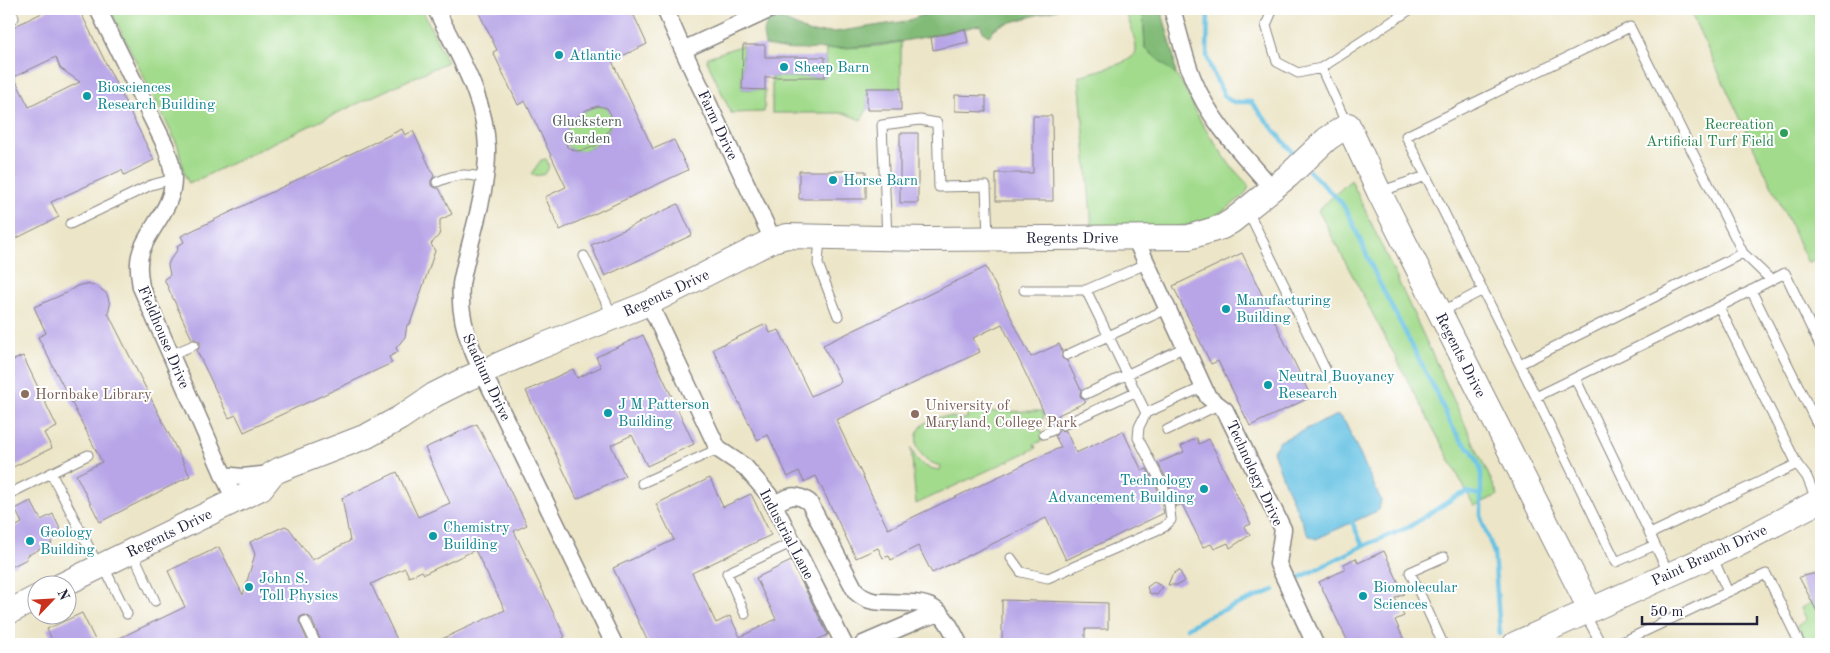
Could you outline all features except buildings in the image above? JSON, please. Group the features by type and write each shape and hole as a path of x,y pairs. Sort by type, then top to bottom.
{"street":[{"name":"Fieldhouse Drive","path":"98,9 171,160 173,179 171,197 142,250 139,261 141,287 235,501"},
{"name":"Stadium Drive","path":"436,9 482,113 487,148 485,178 463,272 460,296 466,335 614,644"},
{"name":"Farm Drive","path":"666,9 682,50 774,240"},
{"path":"682,50 771,9"},
{"path":"1172,9 1193,79 1208,108 1219,126 1272,188"},
{"name":"Regents Drive","path":"223,475 242,477 272,474 367,436 400,418 434,395 484,371 649,303 774,240 786,236 988,239 1189,237 1222,227 1247,209 1327,139 1348,125 1587,610"},
{"name":"Technology Drive","path":"1135,238 1208,398 1223,410 1283,529 1278,564 1315,644"},
{"path":"649,303 718,449"},
{"name":"Industrial Lane","path":"718,449 745,467 764,488 844,644"},
{"name":"Regents Drive","path":"78,577 261,488 272,474"},
{"path":"773,504 791,496 798,496 809,502 851,584 861,597 879,602 921,603 928,605 940,613 951,627 959,644"},
{"name":"Paint Branch Drive","path":"1515,644 1712,555 1819,501"},
{"path":"9,612 28,602"},
{"path":"863,644 921,618 940,613"}],"lane":[{"path":"11,9 14,18"},
{"path":"1273,9 1266,25 1277,62 1298,73 1321,68 1411,9"},
{"path":"1655,545 1616,562 1406,136 1630,27 1743,253 1770,280"},
{"path":"1321,68 1348,125"},
{"path":"887,238 882,125 920,120 937,123 939,187 986,186 988,239"},
{"path":"437,182 451,176 464,174 485,178"},
{"path":"1380,192 1426,176"},
{"path":"70,224 151,185 173,179"},
{"path":"1247,209 1329,377"},
{"path":"820,236 818,264 838,316"},
{"path":"1520,364 1743,253"},
{"path":"584,256 613,318"},
{"path":"1024,290 1086,290 1146,264"},
{"path":"1536,397 1785,273 1821,348"},
{"path":"1086,290 1146,413"},
{"path":"1440,312 1483,290"},
{"path":"1752,290 1821,432"},
{"path":"1719,307 1797,464 1807,477 1819,501"},
{"path":"1067,354 1167,309"},
{"path":"170,355 194,345"},
{"path":"1086,394 1185,347"},
{"path":"1575,378 1669,574"},
{"path":"1011,558 1021,572 1048,578 1164,527 1171,520 1169,504 1163,486 1138,438 1139,427 1146,413 1203,387"},
{"path":"1063,425 1136,392"},
{"path":"1167,430 1223,410"},
{"path":"642,483 718,449"},
{"path":"9,494 88,455"},
{"path":"1650,534 1797,464"},
{"path":"52,473 127,614"},
{"path":"745,614 727,573 793,542"},
{"path":"132,551 155,601"},
{"path":"1712,555 1728,592"},
{"path":"1443,644 1410,572 1444,556"},
{"path":"1618,644 1766,574 1800,644"},
{"path":"1587,610 1594,634 1601,644"},
{"path":"305,621 316,644"}],"green space":[{"path":"110,9 422,9 447,62 189,184 184,173 178,146"},
{"path":"939,9 1058,9 1001,25 994,29 989,36 984,33 980,25 920,38 880,44 798,50 765,45 763,34 768,20 781,19 811,33 835,32 907,21"},
{"path":"1125,9 1143,9 1145,48 1176,75 1202,124 1230,165 1249,186 1245,194 1234,203 1218,214 1202,221 1166,228 1092,228 1079,76 1120,64 1133,56 1136,51 1135,42"},
{"path":"1143,9 1161,9 1173,52 1176,75 1145,48"},
{"name":"Recreation Artificial Turf Field","path":"1689,9 1821,9 1821,256 1808,263"},
{"path":"901,42 901,88 867,88 867,110 861,120 844,113 772,113 772,77 825,77 826,49 878,46"},
{"path":"743,45 742,89 765,90 764,112 731,113 707,61 708,57"},
{"name":"Gluckstern Garden","path":"598,106 607,108 611,113 610,127 605,135 590,148 581,151 572,149 566,143 565,138 569,124 582,113"},
{"path":"546,159 549,167 546,172 539,175 531,174 541,160"},
{"path":"1351,180 1498,495 1474,506 1318,210"},
{"path":"1042,411 1044,418 1036,422 1045,440 1034,444 1036,448 916,504 911,448 919,461 925,466 940,470 941,466 925,458 917,445 919,430 924,424 940,417 967,419 967,412"},
{"path":"1821,572 1821,644 1818,644 1815,639 1806,643 1797,626 1807,620 1801,608 1812,602 1799,577"}],"water":[{"path":"1335,416 1339,416 1345,422 1381,500 1379,510 1316,539 1308,535 1285,484 1273,451 1280,441"}],"waterway":[{"path":"1208,9 1207,56 1211,69 1224,95 1234,102 1251,102 1295,155"},
{"path":"1309,171 1341,202 1350,217 1377,278 1450,423 1477,460 1481,471 1481,518 1494,553 1500,634"},
{"path":"1297,579 1363,546 1409,527 1455,497 1467,492 1480,495"},
{"path":"1352,522 1363,546"},
{"path":"1187,628 1206,617 1274,590"}],"place":[{"name":"Atlantic","path":"559,55"},
{"name":"Sheep Barn","path":"784,67"},
{"name":"Biosciences Research Building","path":"87,96"},
{"name":"Recreation Artificial Turf Field","path":"1784,133"},
{"name":"Horse Barn","path":"833,180"},
{"name":"Manufacturing Building","path":"1226,309"},
{"name":"Neutral Buoyancy Research","path":"1268,385"},
{"name":"Hornbake Library","path":"25,394"},
{"name":"J M Patterson Building","path":"608,413"},
{"name":"University of Maryland, College Park","path":"915,414"},
{"name":"Technology Advancement Building","path":"1204,489"},
{"name":"Chemistry Building","path":"433,536"},
{"name":"Geology Building","path":"30,541"},
{"name":"John S. Toll Physics","path":"249,587"},
{"name":"Biomolecular Sciences","path":"1363,596"}]}
